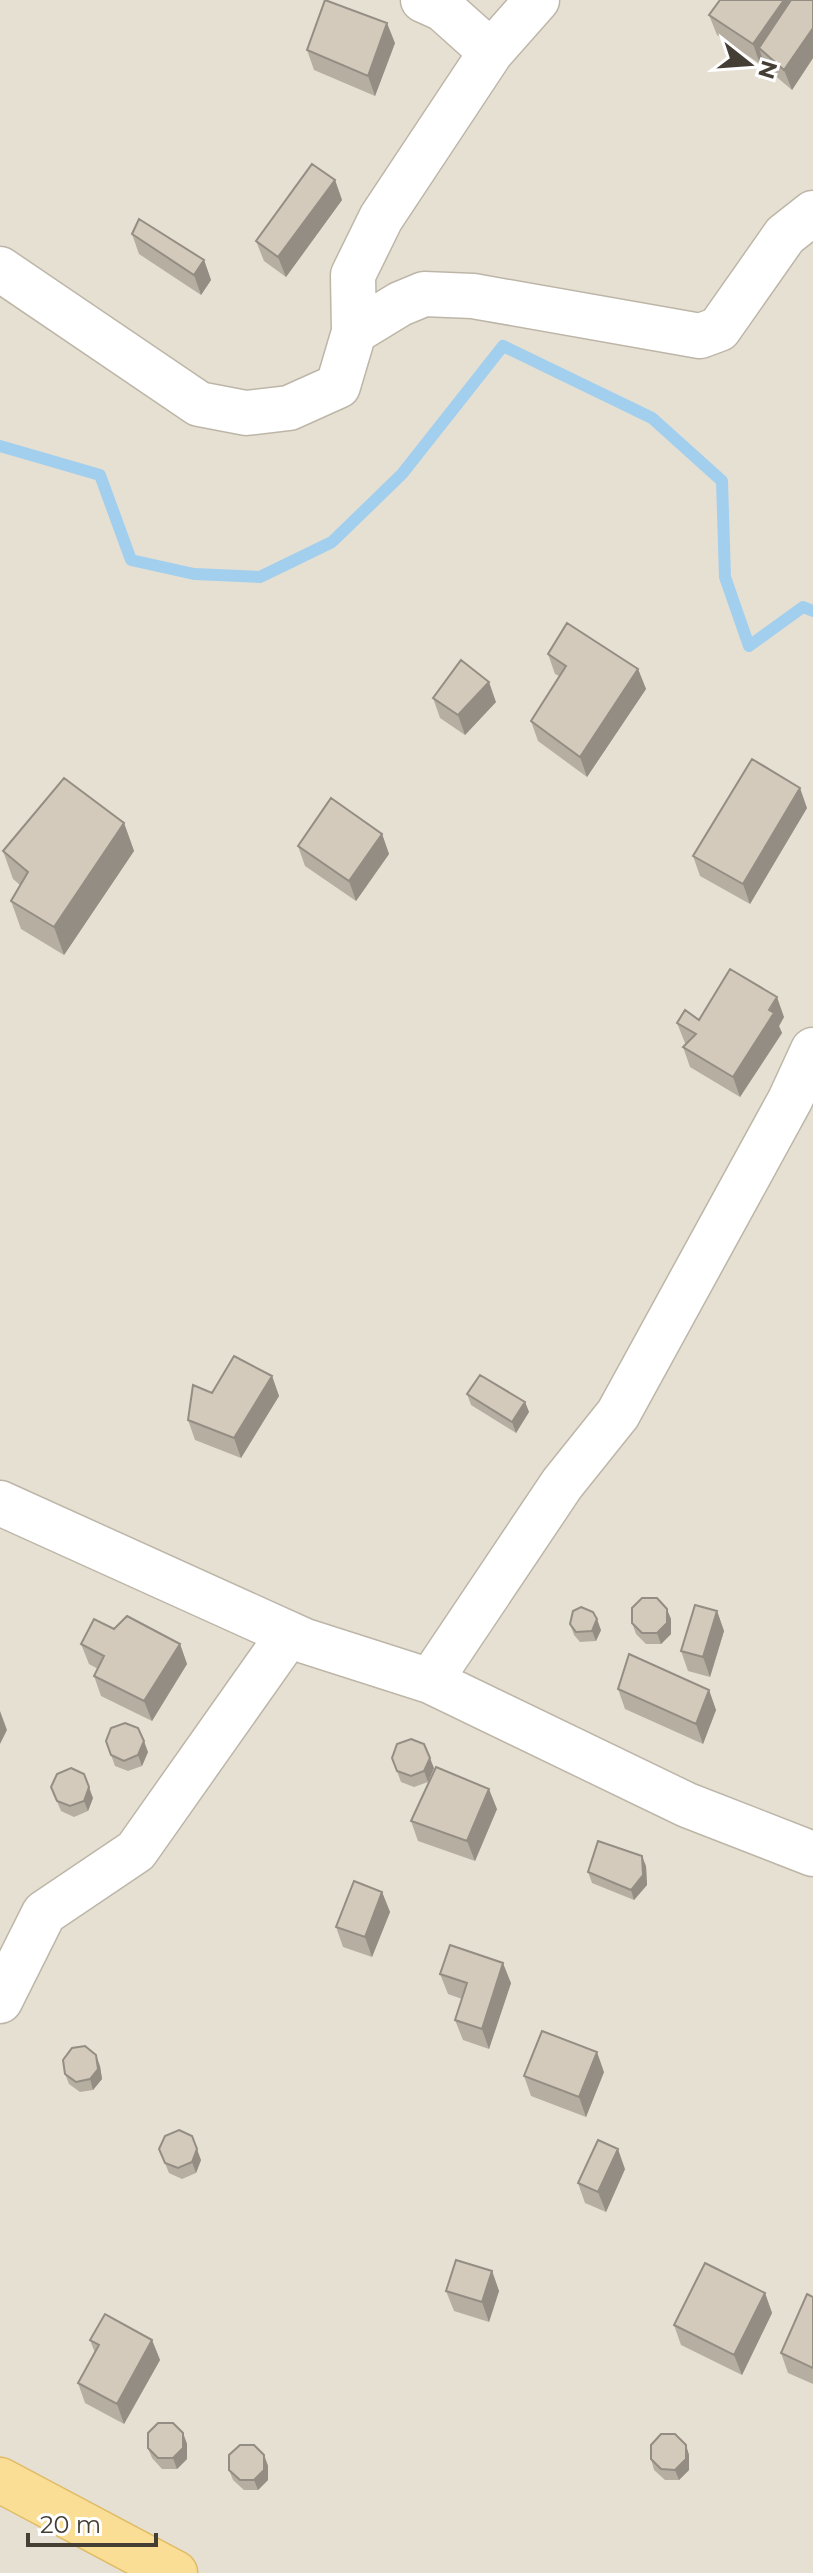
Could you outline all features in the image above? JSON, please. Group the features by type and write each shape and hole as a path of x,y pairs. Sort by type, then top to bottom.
{"main road":[{"path":"0,2480 175,2573"}],"street":[{"path":"423,0 443,9 491,52"},
{"path":"0,269 199,404 246,413 289,408 338,386 354,332 353,275 374,233 491,52 537,0"},
{"path":"354,332 400,304 424,294 473,296 700,336 719,329 785,235 813,213"},
{"path":"430,1681 562,1484 618,1414 790,1100 813,1050"},
{"path":"0,1503 289,1634 430,1681 687,1805 813,1854"},
{"path":"0,2001 44,1913 136,1851 289,1634"}],"shaded area":[{"path":"0,0 813,0 813,2573 0,2573"}],"building":[{"path":"325,0 387,23 368,76 307,50"},
{"path":"720,0 784,0 753,44 709,15"},
{"path":"791,0 813,0 813,28 784,70 759,48"},
{"path":"312,164 335,180 278,257 256,241"},
{"path":"139,219 204,260 194,275 132,234"},
{"path":"567,623 638,669 580,757 531,721 566,666 548,654"},
{"path":"461,660 489,682 458,715 433,698"},
{"path":"752,759 800,788 743,884 693,856"},
{"path":"64,778 124,823 54,927 11,901 28,872 3,851"},
{"path":"331,798 382,834 349,881 298,846"},
{"path":"730,969 777,997 769,1010 774,1013 733,1077 683,1047 696,1034 677,1023 685,1010 699,1020"},
{"path":"234,1356 272,1376 234,1438 188,1420 193,1385 212,1393"},
{"path":"480,1375 525,1402 512,1422 467,1394"},
{"path":"642,1598 657,1598 667,1609 667,1623 657,1633 642,1633 632,1623 632,1608"},
{"path":"695,1605 717,1611 703,1657 681,1651"},
{"path":"581,1607 593,1612 597,1619 592,1631 576,1632 570,1624 573,1611"},
{"path":"127,1616 180,1644 144,1701 94,1676 104,1656 81,1644 94,1619 114,1629"},
{"path":"629,1654 709,1690 696,1724 618,1689"},
{"path":"125,1723 138,1728 144,1741 138,1755 124,1761 111,1755 106,1741 111,1728"},
{"path":"411,1739 424,1744 430,1758 424,1771 411,1776 397,1771 392,1758 397,1744"},
{"path":"436,1767 489,1789 467,1841 411,1821"},
{"path":"71,1768 84,1774 89,1787 84,1801 70,1806 57,1801 51,1787 57,1774"},
{"path":"598,1841 642,1856 643,1875 631,1890 588,1872"},
{"path":"354,1881 382,1892 365,1937 336,1927"},
{"path":"450,1945 503,1963 482,2029 455,2020 467,1983 440,1974"},
{"path":"542,2031 597,2052 579,2097 524,2076"},
{"path":"85,2046 96,2055 98,2069 90,2079 76,2082 65,2074 63,2060 72,2048"},
{"path":"179,2130 192,2136 197,2149 192,2162 178,2168 165,2163 159,2149 165,2136"},
{"path":"598,2140 618,2149 598,2192 578,2183"},
{"path":"456,2260 492,2271 482,2302 446,2291"},
{"path":"705,2263 765,2293 734,2355 674,2325"},
{"path":"807,2294 813,2297 813,2368 781,2353"},
{"path":"105,2314 152,2340 117,2404 78,2383 99,2345 90,2340"},
{"path":"158,2423 173,2423 183,2433 183,2448 173,2458 158,2458 148,2448 148,2433"},
{"path":"661,2434 675,2434 686,2445 686,2459 675,2470 661,2469 651,2459 651,2445"},
{"path":"240,2445 254,2445 264,2455 264,2470 254,2480 240,2480 229,2470 229,2455"}],"waterway":[{"path":"0,446 100,475 131,560 194,574 260,577 332,542 402,474 503,346 652,418 722,481 725,577 749,646 803,607 813,611"}]}
